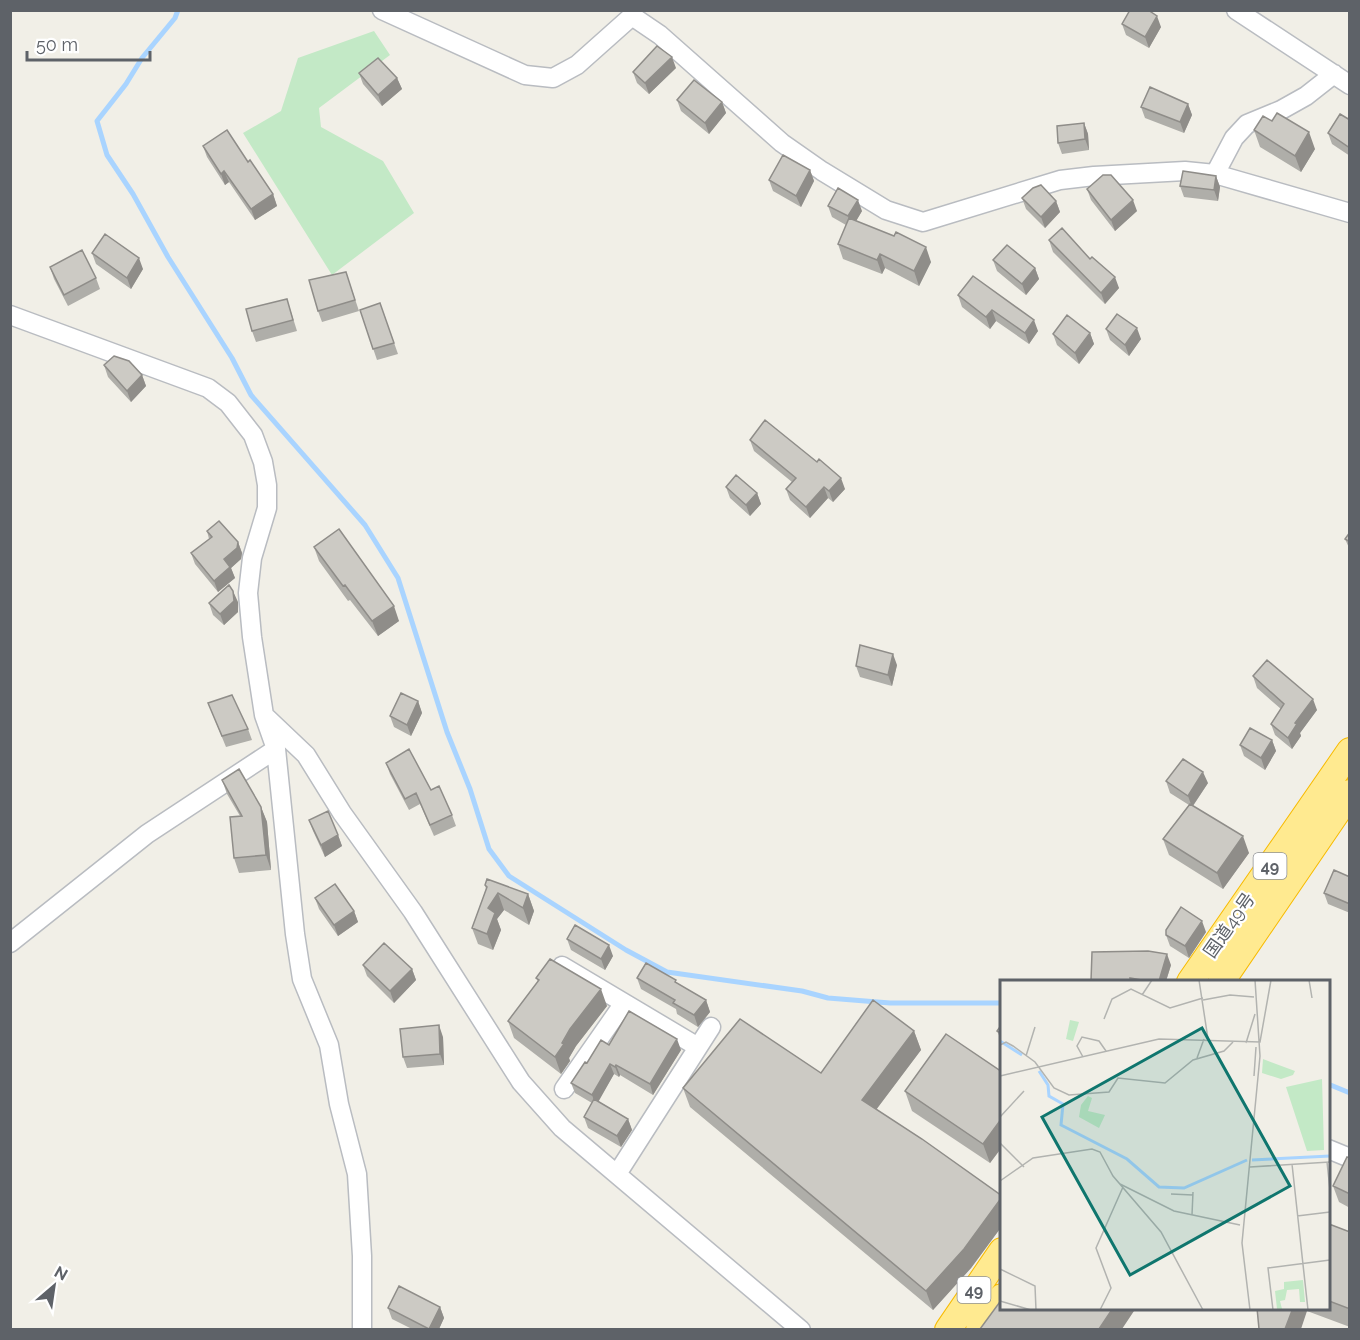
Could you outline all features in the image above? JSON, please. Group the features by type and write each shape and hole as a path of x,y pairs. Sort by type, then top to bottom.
{"highway":[{"name":"国道49号","path":"1191,980 1350,751"},
{"name":"国道49号","path":"1222,980 1350,793"},
{"name":"49","path":"948,1329 1000,1254"},
{"name":"49","path":"979,1329 1000,1300"}],"street":[{"path":"382,10 525,75 553,78 577,65 632,16 660,35 782,143 822,171 886,210 923,222 1060,180 1185,171 1215,174 1350,213"},
{"path":"1236,10 1350,85"},
{"path":"1215,174 1234,138 1247,124 1281,110 1306,96 1334,74"},
{"path":"10,315 208,388 228,403 253,435 263,462 267,485 267,508 252,558 248,593 252,637 264,715 276,749 295,934 302,979 329,1045 339,1104 357,1174 362,1256 362,1329"},
{"path":"264,715 306,755 342,813 413,912 521,1082 562,1128 801,1329"},
{"path":"10,943 147,834 276,749"},
{"path":"562,966 698,1047"},
{"path":"564,1089 624,1003"},
{"path":"617,1174 711,1027"},
{"path":"1330,1149 1350,1158"}],"green space":[{"path":"374,31 390,55 319,108 321,127 383,161 414,213 332,275 243,133 281,111 298,58"}],"building":[{"path":"1130,10 1148,10 1157,16 1145,37 1122,24"},
{"path":"657,46 672,57 645,83 633,72"},
{"path":"378,58 397,78 378,95 359,73"},
{"path":"694,80 722,102 705,123 677,100"},
{"path":"1150,87 1188,104 1180,122 1141,107"},
{"path":"1277,113 1309,132 1295,156 1254,130 1263,116 1272,121"},
{"path":"1340,114 1350,120 1350,148 1328,133"},
{"path":"1084,123 1085,139 1058,143 1057,126"},
{"path":"227,130 273,194 251,209 224,171 221,174 203,146"},
{"path":"783,155 810,170 796,196 769,180"},
{"path":"1183,171 1216,176 1214,190 1180,186"},
{"path":"1103,175 1111,175 1133,200 1111,220 1087,189"},
{"path":"1041,185 1056,201 1041,217 1022,198 1033,188"},
{"path":"838,188 858,200 848,216 828,206"},
{"path":"849,218 894,236 896,232 926,247 914,271 880,254 877,260 838,244"},
{"path":"1062,228 1090,259 1092,257 1115,277 1101,293 1049,240"},
{"path":"105,234 139,258 127,278 92,253"},
{"path":"1007,245 1035,268 1022,284 993,260"},
{"path":"82,250 96,278 64,295 50,267"},
{"path":"346,272 355,300 318,311 309,280"},
{"path":"973,276 1034,320 1025,333 992,310 986,317 958,295"},
{"path":"287,299 293,320 252,331 246,309"},
{"path":"380,303 394,343 373,349 360,310"},
{"path":"1117,314 1137,328 1125,345 1106,329"},
{"path":"1067,315 1090,333 1075,353 1053,334"},
{"path":"114,356 129,361 142,375 127,391 104,365"},
{"path":"765,420 817,462 819,459 841,478 829,491 824,487 806,507 786,489 796,478 750,440"},
{"path":"736,475 757,493 746,505 726,487"},
{"path":"219,521 238,542 237,548 224,559 230,567 214,581 191,553 212,537 207,531"},
{"path":"339,529 394,606 372,621 314,547"},
{"path":"1350,532 1350,542 1345,539"},
{"path":"229,585 233,591 234,601 220,614 209,603"},
{"path":"860,645 893,654 888,675 856,666"},
{"path":"1267,660 1313,699 1295,723 1297,724 1288,738 1271,724 1284,704 1253,676"},
{"path":"401,693 418,701 407,725 390,716"},
{"path":"232,695 248,729 222,736 208,703"},
{"path":"1250,728 1272,740 1261,758 1240,745"},
{"path":"409,749 431,790 439,786 452,815 430,825 416,793 405,799 386,763"},
{"path":"1183,759 1203,772 1188,796 1166,781"},
{"path":"239,769 261,807 266,855 234,858 230,817 242,816 222,780"},
{"path":"1190,804 1243,836 1217,873 1163,839"},
{"path":"328,811 338,835 321,845 309,820"},
{"path":"1334,870 1350,877 1350,904 1324,893"},
{"path":"487,879 528,894 523,908 498,893 488,908 495,913 487,934 472,928 487,887 485,885"},
{"path":"335,884 354,911 334,925 315,898"},
{"path":"1181,907 1202,921 1185,946 1166,935 1166,930"},
{"path":"575,925 609,945 601,959 567,939"},
{"path":"384,943 412,969 390,991 363,965"},
{"path":"1148,951 1167,954 1159,980 1130,978 1130,980 1091,980 1092,952"},
{"path":"550,959 601,989 570,1029 555,1057 508,1021 539,980 536,978"},
{"path":"646,963 706,1000 694,1015 673,1003 675,1000 637,978"},
{"path":"873,1000 914,1031 862,1100 1000,1195 1000,1200 964,1249 926,1291 683,1088 740,1019 821,1073"},
{"path":"629,1011 677,1039 650,1084 610,1064 592,1095 571,1083 601,1040 609,1045"},
{"path":"439,1025 440,1054 403,1057 400,1029"},
{"path":"946,1034 1000,1071 1000,1121 983,1144 905,1091"},
{"path":"594,1099 628,1119 617,1136 584,1117"},
{"path":"1347,1157 1350,1158 1350,1194 1333,1186"},
{"path":"1330,1224 1350,1232 1350,1309 1330,1301"},
{"path":"399,1286 440,1307 429,1329 388,1308"},
{"path":"1000,1302 1000,1310 1112,1310 1099,1329 980,1329"},
{"path":"1257,1310 1292,1310 1285,1329 1259,1329"}],"waterway":[{"path":"178,10 175,18 142,58 126,84 97,121 107,155 232,358 251,395 365,525 398,578 447,732 470,789 489,849 509,876 626,950 667,972 802,991 828,998 890,1003 1000,1003"},
{"path":"1330,1085 1350,1093"}]}
